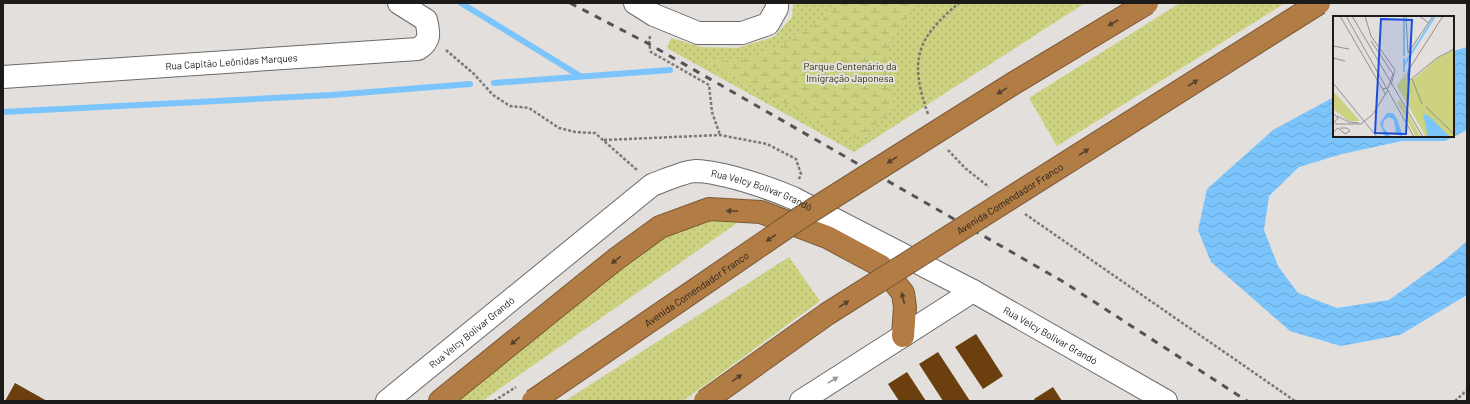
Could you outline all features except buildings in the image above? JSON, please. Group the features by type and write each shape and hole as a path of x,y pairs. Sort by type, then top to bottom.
{"highway":[{"name":"Avenida Comendador Franco","path":"533,401 800,218 1014,83 1147,3"},
{"name":"Avenida Comendador Franco","path":"705,401 827,314 1319,3"},
{"path":"440,401 616,259 660,227 709,209 761,212 828,237 881,266 903,293 905,307 903,336"}],"street":[{"path":"399,3 426,20 430,35"},
{"path":"635,3 654,15 698,33 742,33 768,24 777,5"},
{"name":"Rua Capitão Leônidas Marques","path":"3,77 418,49 426,44 430,35"},
{"name":"Rua Velcy Bolivar Grandó","path":"387,401 652,185 695,171 764,186 793,198 973,291 1166,401"},
{"path":"932,318 937,300 938,274"},
{"path":"800,401 973,291"}],"path":[{"path":"928,115 920,92 918,62 923,41 940,19 959,3"},
{"path":"654,15 649,44 651,52 709,85 712,112 720,136"},
{"path":"430,35 474,74 493,95 510,106 529,108 559,128 575,132 595,133 652,185"},
{"path":"604,140 720,136 767,144 796,159 801,174 793,198"},
{"path":"946,147 965,168 992,190"},
{"path":"1023,212 1295,401"},
{"path":"1455,401 1467,390"}],"green space":[{"name":"Parque Centenário da Imigração Japonesa","path":"793,3 1085,3 854,152 667,48 671,38 701,47 737,48 774,37 792,17"},
{"path":"837,3 920,3 899,27 890,44 887,54 887,76 888,85 893,100 893,109 868,132 852,139 707,62 741,59 782,45 822,20"},
{"path":"1180,3 1285,3 1057,146 1029,98"},
{"path":"696,216 743,219 482,401 455,401 651,244"},
{"path":"789,257 820,301 683,401 565,401"}],"water":[{"path":"1467,47 1467,130 1454,136 1454,51"},
{"path":"1333,98 1333,137 1453,137 1445,141 1402,141 1342,154 1299,167 1269,196 1264,230 1278,266 1298,293 1337,308 1389,300 1446,259 1467,241 1467,295 1400,335 1341,346 1290,331 1211,262 1198,230 1207,189 1273,130"}],"waterway":[{"path":"461,3 580,76"},
{"path":"494,83 670,70"},
{"path":"3,112 332,95 470,84"}],"railway":[{"path":"570,3 649,44 1062,281 1247,401"}]}
